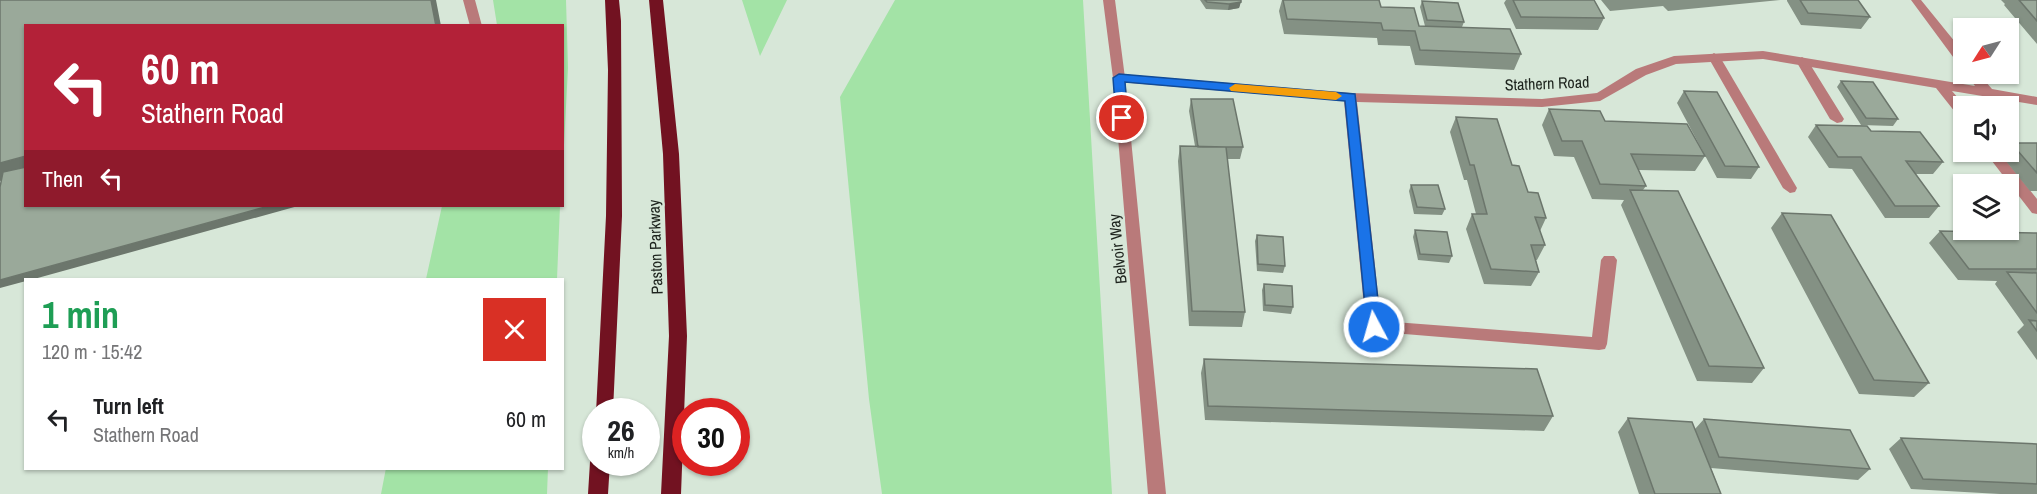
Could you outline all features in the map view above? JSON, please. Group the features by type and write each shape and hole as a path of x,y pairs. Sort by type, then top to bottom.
{"highway":[{"path":"605,398 610,345 616,160 612,0"},
{"name":"Paston Parkway","path":"656,0 671,154 678,336 671,494"},
{"path":"598,494 599,476"}],"street":[{"path":"469,0 475,24"},
{"name":"Belvoir Way","path":"1109,0 1119,78 1157,494"},
{"path":"1916,1 1953,48"},
{"name":"Stathern Road","path":"1119,78 1350,97 1542,103 1600,97 1641,72 1674,60 1763,55 1942,87 2037,101"},
{"path":"1714,57 1790,188"},
{"path":"1802,61 1838,119"},
{"path":"1980,84 1987,92"},
{"path":"1942,87 1953,100"},
{"path":"1350,97 1374,327 1599,344 1609,260"},
{"path":"2000,162 2037,209"}],"green space":[{"path":"493,0 566,0 568,68 564,145 564,24 497,24"},
{"path":"742,0 787,0 760,56"},
{"path":"895,0 1083,0 1112,494 882,494 869,399 840,97"},
{"path":"442,207 560,207 557,278 426,278"},
{"path":"386,470 548,470 547,494 381,494"}],"building":[{"path":"0,0 431,0 436,24 24,24 24,157 0,163"},
{"path":"1205,0 1241,0 1241,2 1229,4"},
{"path":"1283,0 1379,0 1381,7 1414,8 1419,26 1510,29 1521,54 1420,50 1415,31 1383,30 1381,23 1287,19"},
{"path":"1513,0 1594,0 1604,18 1521,17"},
{"path":"1800,0 1858,0 1870,17 1808,13"},
{"path":"2019,0 2037,0 2037,21"},
{"path":"1422,1 1458,3 1464,22 1427,20"},
{"path":"1841,81 1873,82 1898,119 1866,118"},
{"path":"1684,91 1717,92 1759,167 1725,166"},
{"path":"1191,99 1233,99 1243,147 1198,147"},
{"path":"1549,109 1600,111 1605,121 1687,124 1705,156 1631,154 1646,186 1600,184 1582,141 1562,141"},
{"path":"1456,117 1497,119 1512,165 1519,166 1528,192 1538,193 1546,218 1535,217 1545,245 1531,245 1539,272 1491,269 1472,214 1487,214 1474,165 1470,165"},
{"path":"1816,125 1867,126 1871,131 1920,132 1943,162 1906,161 1939,206 1895,206 1861,157 1838,157"},
{"path":"2019,143 2037,143 2037,173 2019,152"},
{"path":"1180,146 1226,147 1245,312 1192,311"},
{"path":"24,167 24,207 265,207 0,280 0,187 3,172"},
{"path":"1411,185 1438,185 1445,209 1417,207"},
{"path":"1630,190 1678,191 1764,368 1709,366"},
{"path":"1782,213 1831,215 1929,383 1874,380"},
{"path":"1415,230 1447,232 1452,256 1420,254"},
{"path":"1940,231 1953,231 1953,240 2019,240 2019,233 2037,233 2037,269 1969,269"},
{"path":"1257,235 1283,237 1285,266 1258,264"},
{"path":"2007,272 2037,273 2037,313"},
{"path":"1264,284 1292,286 1293,307 1265,305"},
{"path":"2029,320 2037,321 2037,331"},
{"path":"1204,359 1537,369 1553,416 1208,406"},
{"path":"1628,418 1692,422 1721,494 1655,494"},
{"path":"1704,419 1850,430 1870,469 1719,457"},
{"path":"1901,438 2037,444 2037,484 1923,479"}],"slow traffic":[{"path":"1235,88 1336,96"}],"route":[{"path":"1122,118 1119,78 1350,97 1374,327"}]}
